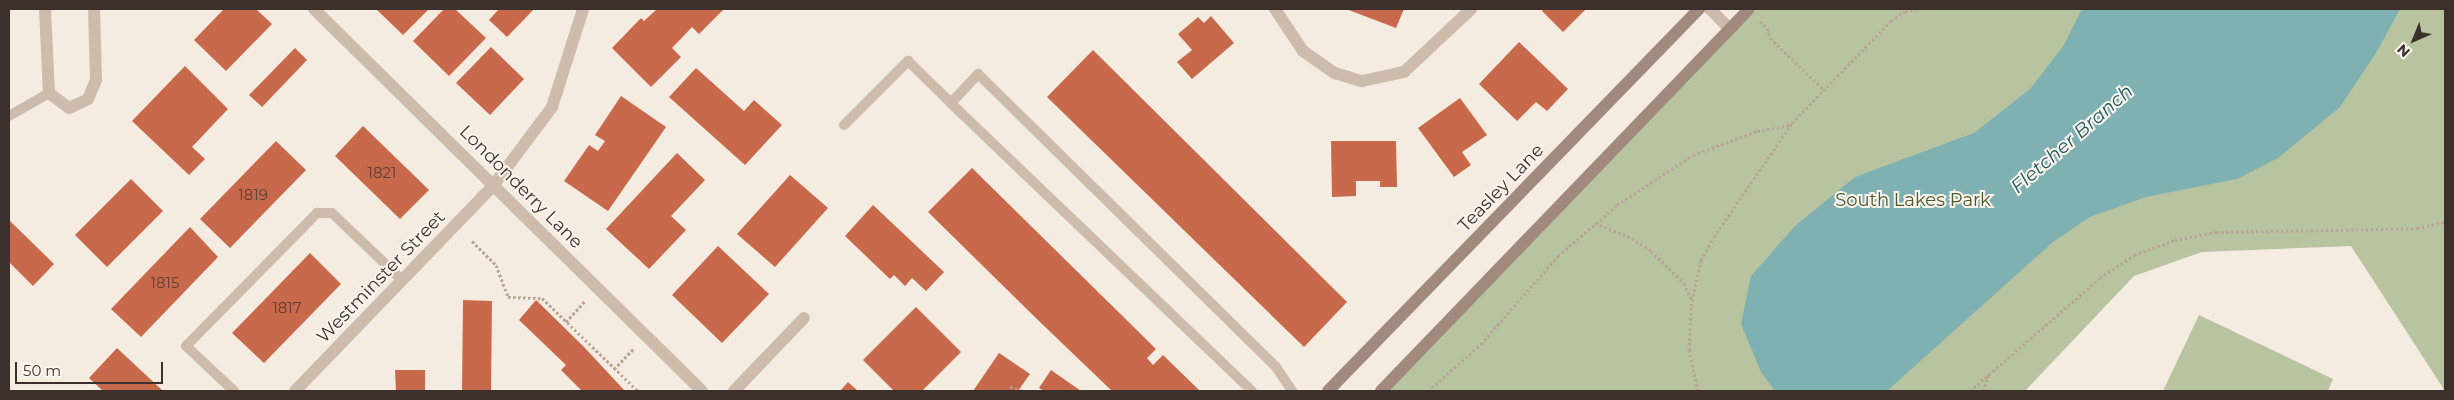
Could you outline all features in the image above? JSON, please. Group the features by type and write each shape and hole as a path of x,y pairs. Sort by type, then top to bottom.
{"main road":[{"name":"Teasley Lane","path":"1328,391 1699,9"},
{"path":"1381,391 1749,9"}],"street":[{"path":"45,9 49,93 69,108 88,100 96,80 94,9"},
{"name":"Londonderry Lane","path":"314,9 702,391"},
{"name":"Westminster Street","path":"295,391 493,186 552,107 583,9"},
{"path":"1275,9 1287,32 1303,51 1327,68 1362,81 1379,79 1404,72 1471,9"},
{"path":"1710,9 1730,28"},
{"path":"734,391 804,318"}],"lane":[{"path":"844,125 908,61 1252,391"},
{"path":"951,103 978,74 1276,367 1292,391"},
{"path":"9,116 49,93"},
{"path":"234,391 186,346 317,213 332,213 402,280"}],"path":[{"path":"1698,391 1689,350 1691,299 1701,260 1714,237 1792,123 1891,21 1905,11 1919,9"},
{"path":"1760,21 1766,28 1770,38 1825,91"},
{"path":"1428,391 1481,344 1513,310 1538,277 1594,223 1653,178 1693,155 1757,131 1792,123"},
{"path":"1970,391 2100,278 2134,255 2175,240 2216,232 2417,228 2445,222"},
{"path":"1594,223 1632,238 1651,251 1684,283 1691,299"},
{"path":"472,241 496,265 508,297 542,298 638,391"},
{"path":"566,322 585,301"},
{"path":"614,369 634,348"},
{"path":"1983,391 1990,374"},
{"path":"1010,387 1022,391"}],"green space":[{"name":"South Lakes Park","path":"1749,9 2445,9 2445,391 2351,246 2202,252 2134,276 2025,391 1381,391"},
{"path":"2199,315 2333,379 2328,391 2163,391"}],"water":[{"name":"Fletcher Branch","path":"2082,9 2400,9 2376,53 2340,107 2278,158 2237,179 2146,197 2090,217 2053,242 1887,391 1775,391 1761,372 1741,324 1751,276 1795,226 1855,177 1974,133 2030,89 2064,45"}],"building":[{"path":"224,9 256,9 272,24 226,71 194,40"},
{"path":"376,9 429,9 403,35"},
{"path":"444,9 455,9 486,38 449,76 413,41"},
{"path":"499,9 534,9 507,37 489,20"},
{"path":"657,9 724,9 699,34 692,27 672,48 681,57 651,87 612,48 641,18 644,21"},
{"path":"1346,9 1404,9 1396,28"},
{"path":"1544,9 1586,9 1563,32 1542,11"},
{"path":"1211,16 1234,43 1192,79 1177,62 1192,50 1178,34 1198,17 1204,23"},
{"path":"1519,42 1568,89 1547,111 1536,102 1517,121 1479,84"},
{"path":"491,47 524,79 490,115 456,83"},
{"path":"295,48 307,60 262,107 249,95"},
{"path":"1093,50 1347,302 1304,347 1047,97"},
{"path":"185,66 228,109 192,147 205,159 189,175 132,121"},
{"path":"696,68 744,111 754,100 782,125 745,165 669,97"},
{"path":"621,96 666,127 608,211 564,181 589,145 598,151 605,141 595,135"},
{"path":"1460,98 1487,135 1462,152 1471,165 1454,177 1418,128"},
{"path":"363,126 429,190 400,219 335,156"},
{"path":"276,141 306,170 230,248 200,219"},
{"path":"1331,141 1396,141 1397,187 1380,187 1380,181 1356,181 1356,196 1332,197"},
{"path":"677,153 705,180 671,216 686,230 649,269 606,229"},
{"path":"972,168 1156,349 1147,358 1153,365 1163,355 1200,391 1112,391 1040,322 928,212"},
{"path":"790,175 828,208 775,267 737,234"},
{"path":"131,179 163,211 107,267 75,235"},
{"path":"873,205 944,272 926,291 912,278 905,286 894,275 890,279 845,236"},
{"path":"9,220 54,264 33,286 9,262"},
{"path":"190,227 218,257 141,337 111,309"},
{"path":"718,246 769,294 722,343 672,295"},
{"path":"310,253 341,284 264,363 232,333"},
{"path":"463,300 492,301 491,391 462,391"},
{"path":"536,300 625,391 582,391 561,370 566,365 519,320"},
{"path":"916,307 961,352 922,391 894,391 863,360"},
{"path":"117,348 163,391 103,391 89,378"},
{"path":"999,353 1030,374 1018,391 973,391"},
{"path":"395,370 425,370 425,391 396,391"},
{"path":"1051,370 1081,391 1044,391 1039,388"},
{"path":"848,382 858,391 840,391"}]}
